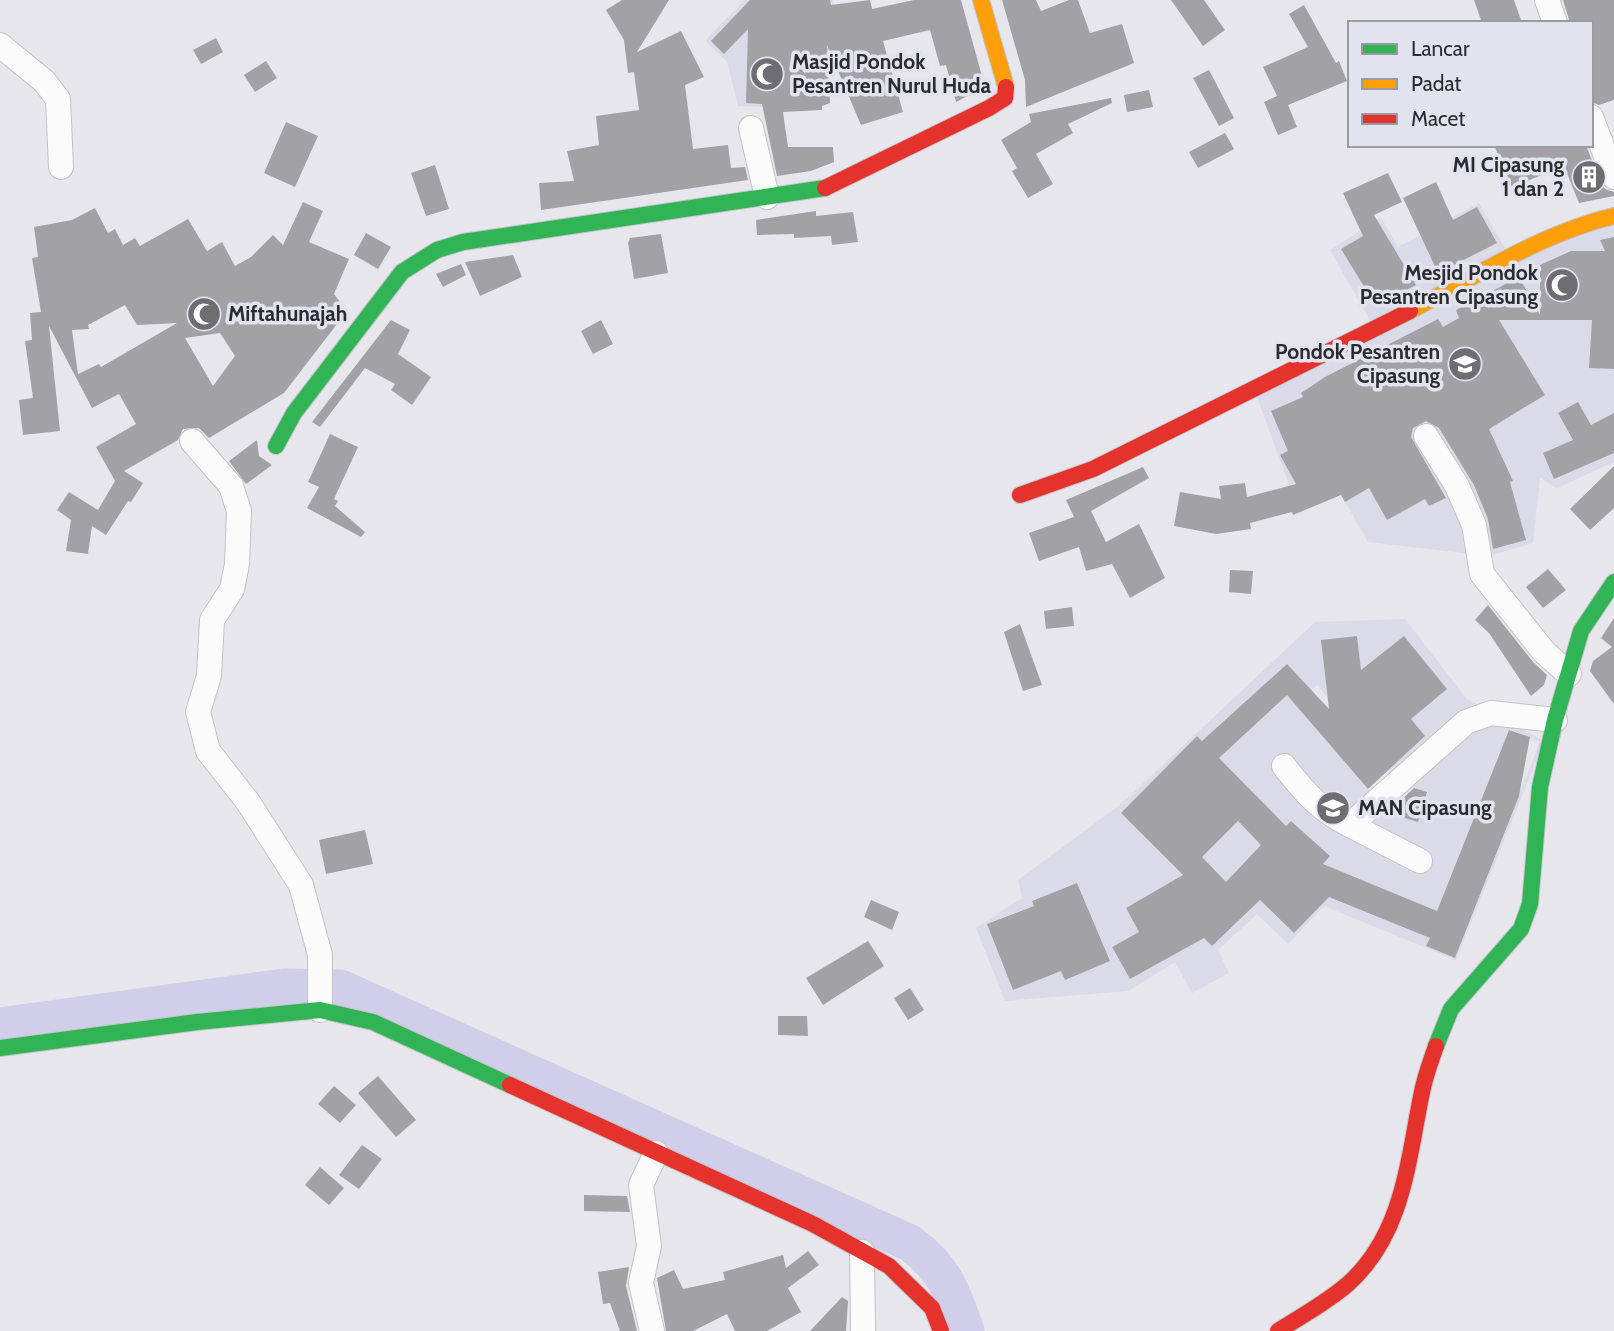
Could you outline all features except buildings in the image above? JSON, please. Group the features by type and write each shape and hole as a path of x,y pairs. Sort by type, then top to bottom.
{"street":[{"path":"276,446 294,413 402,272 437,250 463,242 831,187 1005,98 1006,86 981,0"},
{"path":"1546,0 1554,21"},
{"path":"0,46 44,81 58,99 61,167"},
{"path":"1593,122 1614,177"},
{"path":"751,128 767,197"},
{"path":"1020,495 1093,468 1358,338 1545,240 1584,223 1614,216"},
{"path":"1426,436 1457,486 1474,525 1482,574 1545,653 1569,674"},
{"path":"192,441 231,486 239,511 237,564 232,589 212,620 209,676 198,712 208,751 248,802 301,885 320,955 320,1005"},
{"path":"1278,1331 1349,1283 1378,1248 1395,1211 1408,1174 1422,1089 1441,1031 1451,1009 1521,929 1526,917 1530,904 1540,787 1555,720 1581,631 1614,582"},
{"path":"1350,825 1466,722 1491,713 1555,720"},
{"path":"1284,766 1307,796 1327,814 1420,861"},
{"path":"0,1048 100,1037 320,1005 373,1023 813,1224 889,1266 932,1308 941,1331"},
{"path":"652,1331 641,1283 649,1246 641,1185 656,1153"},
{"path":"862,1252 863,1331"}],"shaded area":[{"path":"744,0 833,0 846,59 791,66 789,108 738,106 727,62 705,41"},
{"name":"Pondok Pesantren Cipasung","path":"1479,203 1512,260 1614,220 1614,462 1557,488 1540,478 1533,543 1489,556 1368,542 1327,470 1289,485 1257,397 1376,331 1330,250 1381,217 1398,247"},
{"name":"MAN Cipasung","path":"1405,619 1467,699 1544,741 1456,960 1324,906 1288,944 1257,914 1218,950 1229,973 1192,993 1175,962 1128,991 1005,1001 976,928 1022,898 1018,880 1121,804 1315,622","holes":["1357,636 1363,686 1321,640","1404,636 1447,689 1413,717 1369,664","1287,664 1302,681 1224,753 1209,736","1317,685 1392,773 1370,792 1295,704","1509,729 1540,742 1455,958 1427,946 1430,938 1330,867 1437,911","1197,737 1258,841 1238,821 1183,876 1121,813","1403,786 1427,793 1418,822 1395,815","1291,821 1330,856 1307,882 1268,846","1256,851 1317,909 1294,933 1233,875","1077,883 1110,961 1033,901","1157,891 1188,947 1130,979 1112,947 1139,932 1126,908","1168,901 1251,909 1212,946"]}],"waterway":[{"path":"0,1026 284,987 340,988 910,1243 940,1272 966,1331"}],"traffic: fast":[{"path":"276,446 294,413 402,272 437,250 463,242 825,188"},
{"path":"1436,1046 1451,1009 1521,929 1530,904 1540,787 1555,720 1581,631 1614,582"},
{"path":"0,1048 197,1022 320,1010 373,1022 510,1085"}],"traffic: slow":[{"path":"981,0 1006,87"},
{"path":"1410,311 1535,244 1614,216"}],"traffic: jam":[{"path":"825,188 989,108 1005,98 1006,87"},
{"path":"1020,495 1093,469 1410,311"},
{"path":"1278,1331 1341,1290 1367,1263 1382,1241 1401,1194 1423,1086 1436,1046"},
{"path":"510,1085 813,1224 889,1266 932,1308 941,1331"}],"place":[{"name":"Masjid Pondok Pesantren Nurul Huda","path":"767,74"},
{"name":"MI Cipasung 1 dan 2","path":"1589,177"},
{"name":"Mesjid Pondok Pesantren Cipasung","path":"1562,285"},
{"name":"Miftahunajah","path":"204,314"},
{"name":"Pondok Pesantren Cipasung","path":"1465,364"},
{"name":"MAN Cipasung","path":"1333,808"}]}
